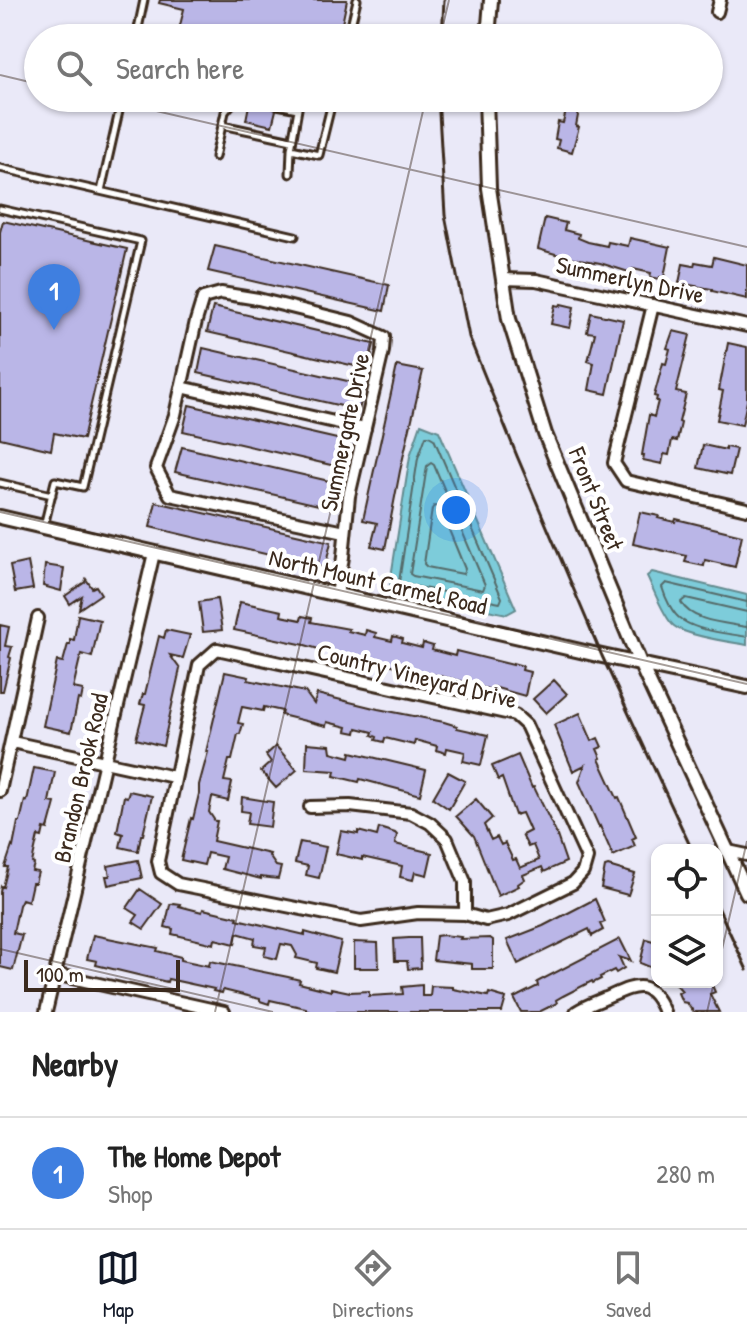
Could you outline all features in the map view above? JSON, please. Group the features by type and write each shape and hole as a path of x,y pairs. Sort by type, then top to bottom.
{"street":[{"path":"489,24 491,0"},
{"path":"717,12 720,0"},
{"name":"Front Street","path":"486,112 489,188 509,319 545,434 640,663 747,893"},
{"name":"Summerlyn Drive","path":"503,279 536,280 747,326"},
{"name":"Summergate Drive","path":"337,595 343,557 349,496 384,337 351,322 258,299 221,293 203,298 175,415 156,468 170,495 345,532"},
{"path":"653,305 614,463 626,481 747,509"},
{"path":"181,387 365,429"},
{"name":"North Mount Carmel Road","path":"0,517 747,687"},
{"name":"Brandon Brook Road","path":"46,1012 154,553"},
{"path":"0,791 38,618"},
{"name":"Country Vineyard Drive","path":"217,649 515,715 526,725 587,858 583,872 573,883 508,915 486,920 465,914 418,913 361,921 178,884 161,873 158,861 174,777 199,665 217,649"},
{"path":"12,742 174,777"},
{"path":"310,807 350,806 411,813 430,823 447,839 465,882 465,914"},
{"path":"728,851 747,855"},
{"path":"54,974 224,1012"},
{"path":"576,1012 632,986 645,987 657,995 664,1012"}],"lane":[{"path":"139,24 144,0"},
{"path":"351,24 357,0"},
{"path":"101,191 119,112"},
{"path":"215,157 225,112"},
{"path":"290,174 297,112"},
{"path":"291,149 319,155 330,112"},
{"path":"222,125 292,140"},
{"path":"0,168 295,236"},
{"path":"0,209 141,241 83,487 55,481 44,527"},
{"path":"0,483 52,495"}],"water":[{"path":"421,424 439,431 516,609 507,614 390,590 410,456"},
{"path":"652,572 747,595 747,645 698,636 674,626 647,576"}],"building":[{"path":"160,0 347,0 342,24 180,24 184,9 159,3"},
{"path":"248,112 276,112 272,126 246,120"},
{"path":"566,112 579,112 576,126 579,127 572,152 557,148 558,122 563,123"},
{"path":"545,218 566,223 564,230 579,234 578,238 588,242 628,246 630,238 670,247 664,277 650,277 651,273 633,269 632,273 538,249"},
{"path":"3,221 127,249 83,439 54,433 51,450 0,438 0,232"},
{"path":"215,246 389,285 384,311 208,271"},
{"path":"714,257 747,265 747,299 679,283 683,264 694,266 695,262 712,265"},
{"path":"555,305 574,307 570,328 551,324"},
{"path":"213,307 374,344 368,369 207,332"},
{"path":"591,313 623,320 607,394 589,390 594,363 588,361 595,333 587,332"},
{"path":"673,331 690,335 676,392 686,394 677,441 672,440 669,455 664,454 662,464 643,460 642,455 649,415 654,417 658,401 654,396 663,363 666,364"},
{"path":"728,343 747,347 747,401 742,425 717,420"},
{"path":"203,348 365,385 359,410 198,373"},
{"path":"397,366 423,371 385,549 371,546 377,523 363,520"},
{"path":"189,405 350,442 344,468 183,431"},
{"path":"703,445 736,449 730,475 698,468"},
{"path":"182,447 342,484 336,509 175,472"},
{"path":"156,502 331,542 325,568 150,527"},
{"path":"640,512 742,535 735,567 705,560 704,566 685,562 687,556 633,544"},
{"path":"28,562 33,589 15,592 10,566"},
{"path":"45,565 64,568 61,591 43,586"},
{"path":"86,579 101,594 79,609 82,596 70,604 65,596"},
{"path":"217,599 222,630 203,632 199,602"},
{"path":"240,602 282,611 281,616 301,620 302,616 312,618 311,622 365,635 366,630 376,633 375,637 392,641 393,636 403,639 402,643 422,648 423,643 433,646 432,650 455,656 456,651 523,666 522,670 530,672 525,696 234,630"},
{"path":"78,615 100,620 92,657 81,654 73,688 83,690 71,732 43,726 57,661 63,662 70,639 74,640"},
{"path":"0,625 9,627 5,646 12,647 3,691 0,691"},
{"path":"166,630 190,635 183,658 170,655 180,669 163,746 136,739 145,705 140,704 159,636 164,638"},
{"path":"225,672 305,692 314,704 317,694 488,735 481,765 463,761 465,752 447,748 446,753 436,750 437,746 415,740 414,745 385,738 384,742 376,740 373,732 357,728 356,733 346,731 347,727 327,722 326,726 281,715 282,711 242,707 238,723 243,724 224,781 232,782 228,801 212,797 209,812 217,821 213,841 270,854 276,866 281,867 278,879 261,879 222,869 225,857 207,853 204,865 181,860 199,794"},
{"path":"554,680 567,694 546,713 533,699"},
{"path":"580,713 592,741 598,738 602,747 597,749 599,759 636,837 632,839 635,846 613,856 579,782 585,765 573,771 554,725"},
{"path":"307,743 330,745 331,752 350,757 351,752 426,770 420,795 360,779 359,782 334,776 335,771 306,769"},
{"path":"276,746 297,770 276,788 261,771 271,762 266,755"},
{"path":"518,755 556,833 566,862 544,872 542,867 523,875 525,879 519,886 498,896 474,836 456,816 476,799 492,818 484,825 491,840 497,837 501,845 505,843 520,868 539,860 533,845 528,847 522,835 530,831 522,813 515,815 502,778 498,780 492,766"},
{"path":"34,768 55,772 49,802 55,803 48,829 44,828 42,837 38,836 32,863 32,871 38,872 35,883 32,883 28,901 22,899 19,905 13,933 22,935 13,970 0,967 0,892"},
{"path":"448,772 465,781 449,809 433,798"},
{"path":"129,791 152,796 138,851 120,847 123,834 117,832 124,796 127,797"},
{"path":"242,797 273,802 270,827 247,824 249,812 241,811"},
{"path":"379,828 397,835 395,844 432,853 427,875 415,872 413,880 400,877 402,866 336,854 341,831 377,836"},
{"path":"300,842 326,847 319,878 306,875 308,866 295,863"},
{"path":"138,860 142,878 108,885 108,866"},
{"path":"605,867 635,874 628,895 601,888"},
{"path":"140,889 162,904 144,929 133,922 138,915 127,908"},
{"path":"595,899 605,922 600,924 603,930 592,936 589,929 518,964 507,940 543,926"},
{"path":"173,903 341,942 334,972 316,968 317,963 296,958 292,946 281,944 277,959 264,956 266,947 254,945 255,938 237,933 235,944 215,939 214,944 172,934 173,929 165,927"},
{"path":"93,935 158,948 157,951 181,957 181,960 209,966 210,961 288,977 331,991 331,988 350,992 369,991 369,996 403,994 402,987 422,985 422,996 430,996 431,986 453,987 506,998 502,1012 313,1012 270,1000 269,1004 223,990 222,993 96,965 97,961 87,959"},
{"path":"436,936 493,940 493,969 472,969 472,964 433,960"},
{"path":"420,938 421,968 408,969 407,961 395,961 394,939"},
{"path":"620,939 631,961 619,957 624,968 563,996 556,1000 557,1003 539,1012 521,1012 514,998 538,986 537,982"},
{"path":"646,939 651,940 651,968 640,963"},
{"path":"354,942 378,943 379,968 354,968"},
{"path":"679,988 713,988 715,992 710,994 719,1012 694,1012 687,1003 682,1002 678,993 682,991"}],"railway":[{"path":"443,24 444,0"},
{"path":"439,112 445,215 469,337 602,656 689,844"},
{"path":"722,916 747,970"}],"place":[{"name":"The Home Depot","path":"54,330"}]}
